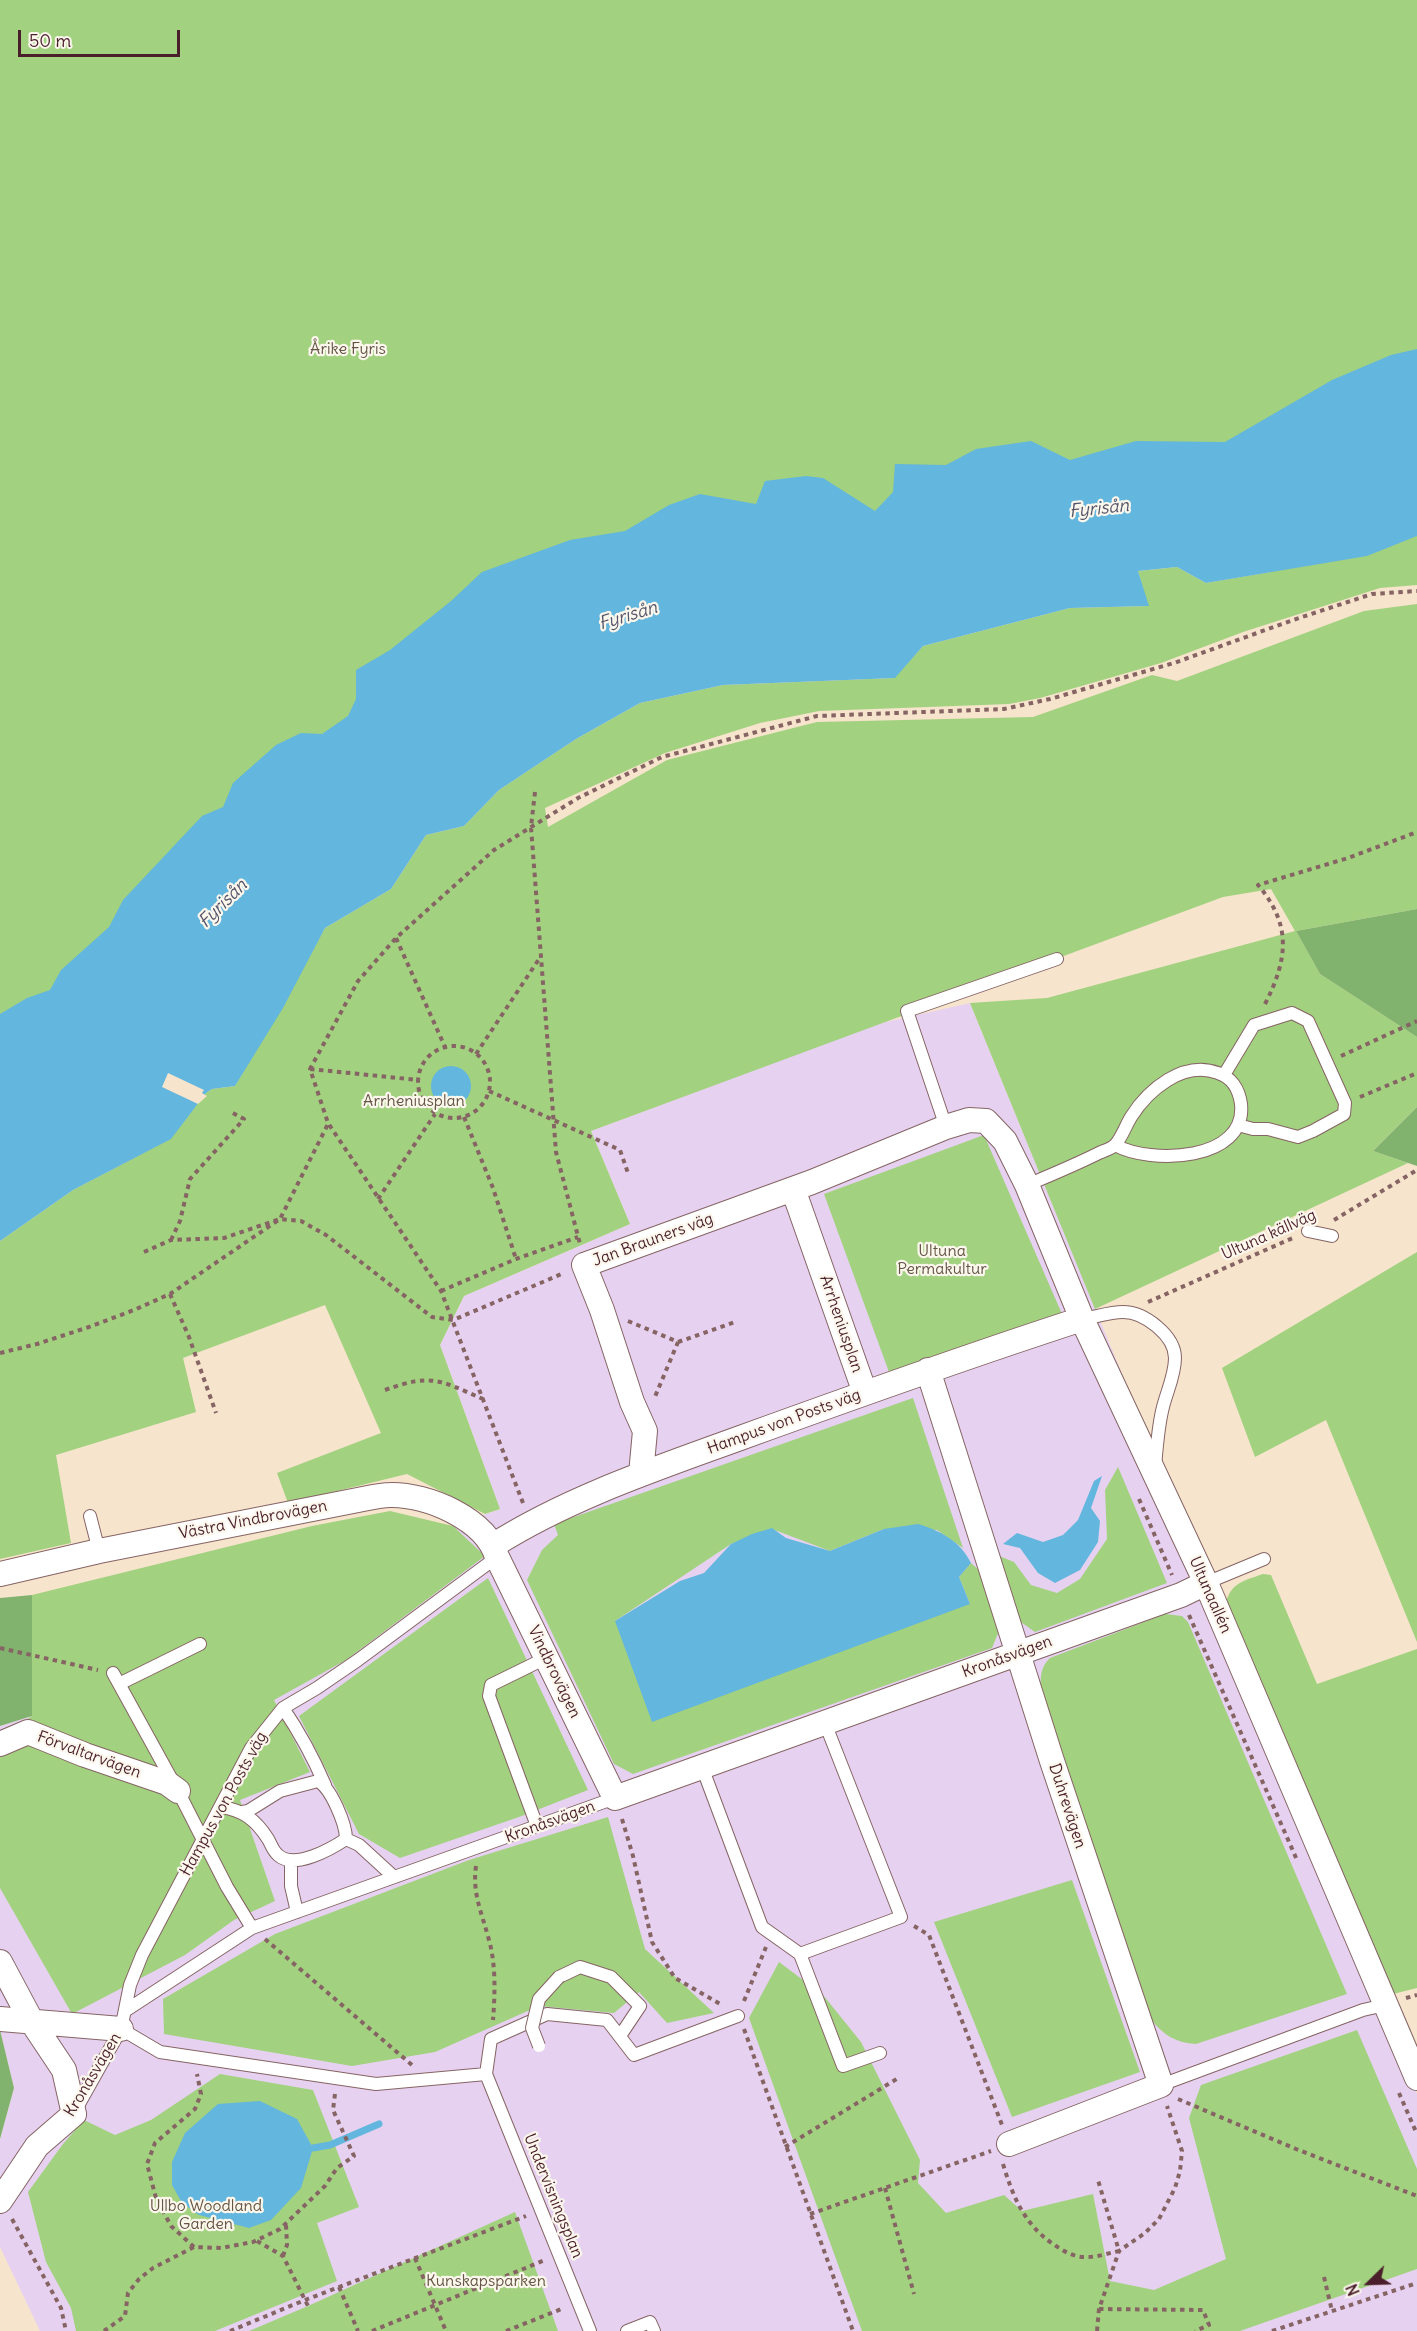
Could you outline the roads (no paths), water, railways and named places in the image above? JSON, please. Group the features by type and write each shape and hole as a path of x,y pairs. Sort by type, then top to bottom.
{"street":[{"name":"Jan Brauners väg","path":"641,1474 645,1431 632,1402 602,1310 584,1265 793,1189 946,1127 969,1120 986,1121"},
{"name":"Ultunaallén","path":"986,1121 1005,1141 1027,1185 1082,1319 1206,1583 1385,2005 1406,2080"},
{"name":"Arrheniusplan","path":"793,1189 865,1393"},
{"name":"Hampus von Posts väg","path":"495,1551 528,1524 641,1474 928,1370 1082,1319"},
{"name":"Duhrevägen","path":"928,1370 1018,1653 1161,2085"},
{"name":"Västra Vindbrovägen","path":"0,1574 99,1551 392,1495 422,1499 448,1508 474,1526 495,1551"},
{"name":"Vindbrovägen","path":"495,1551 615,1798"},
{"name":"Kronåsvägen","path":"615,1798 1181,1595 1206,1583"},
{"name":"Förvaltarvägen","path":"0,1744 28,1732 85,1755 167,1783 178,1791"},
{"path":"0,1962 32,2022 64,2070 74,2114"},
{"path":"0,2019 32,2022 123,2020"},
{"path":"1004,2146 1161,2085"},
{"name":"Kronåsvägen","path":"0,2200 37,2146 74,2114"}],"lane":[{"path":"946,1127 907,1011 1057,959"},
{"path":"1224,1075 1254,1024 1292,1013 1308,1021 1345,1103 1344,1114 1298,1137 1268,1129 1252,1129 1238,1125"},
{"path":"1027,1185 1115,1145 1142,1101 1167,1080 1203,1069 1224,1075 1233,1082 1238,1092 1241,1104 1238,1125 1220,1143 1206,1151 1177,1157 1131,1152 1115,1145"},
{"path":"1308,1231 1332,1236"},
{"path":"1082,1319 1125,1312 1143,1318 1166,1335 1175,1356 1162,1408 1154,1474"},
{"path":"90,1515 99,1551"},
{"name":"Hampus von Posts väg","path":"123,2020 130,1985 142,1955 251,1748 283,1708 358,1660 495,1551"},
{"path":"1206,1583 1264,1559"},
{"path":"200,1644 116,1678 227,1887 252,1928"},
{"path":"537,1826 489,1696 491,1685 546,1658"},
{"path":"283,1708 311,1751 343,1822 346,1839"},
{"path":"800,1954 901,1917 825,1723"},
{"path":"702,1767 762,1927 800,1954 843,2066 880,2053"},
{"path":"220,1807 242,1812 248,1811 287,1789 318,1781 325,1785"},
{"name":"Kronåsvägen","path":"74,2114 123,2020 252,1928 615,1798"},
{"path":"242,1812 256,1822 277,1855 291,1860 317,1854 346,1839"},
{"path":"346,1839 359,1845 394,1877"},
{"path":"291,1860 291,1886 297,1912"},
{"path":"539,2046 532,2028 538,1999 559,1977 580,1967 611,1977 640,2006 620,2036"},
{"path":"1161,2085 1363,2010 1385,2005"},
{"path":"123,2020 160,2052 376,2084 486,2074 491,2039 547,2014 607,2020 634,2055 738,2016"},
{"name":"Undervisningsplan","path":"486,2074 590,2331"},
{"path":"627,2331 650,2322 654,2331"}],"water":[{"name":"Fyrisån","path":"1417,349 1417,536 1367,556 1206,583 1177,567 1138,571 1149,606 1070,608 923,646 895,678 723,685 640,703 576,739 499,790 464,826 426,835 391,889 325,928 283,1008 235,1086 212,1089 206,1093 171,1139 73,1190 0,1241 0,1014 27,998 50,990 61,970 109,927 123,900 202,816 223,807 233,783 276,745 301,733 322,734 348,716 356,699 356,670 390,650 451,601 482,572 570,540 625,531 669,505 700,494 756,504 765,481 806,476 823,478 875,511 893,492 895,464 946,465 976,449 1031,441 1070,460 1136,441 1225,442 1332,380 1391,355"},
{"path":"451,1066 459,1067 465,1072 470,1078 470,1094 465,1100 459,1105 451,1106 443,1105 437,1100 432,1094 431,1086 432,1078 437,1072 443,1067"},
{"path":"1102,1476 1091,1508 1100,1521 1098,1542 1080,1570 1055,1583 1038,1573 1020,1548 1003,1544 1017,1533 1043,1542 1063,1535 1078,1520 1094,1481"},
{"path":"918,1524 949,1538 967,1555 971,1563 959,1577 970,1604 652,1722 615,1621 680,1581 704,1573 731,1544 752,1534 772,1528 786,1538 830,1551 884,1529"},
{"path":"260,2101 297,2119 313,2148 301,2188 271,2220 249,2228 199,2215 182,2203 172,2185 172,2162 185,2133 218,2104"}],"waterway":[{"path":"313,2148 330,2145 379,2124"}],"park label":[{"name":"Årike Fyris","path":"348,349"},
{"name":"Ultuna Permakultur","path":"942,1260"},
{"name":"Ullbo Woodland Garden","path":"206,2215"},
{"name":"Kunskapsparken","path":"486,2281"}]}
